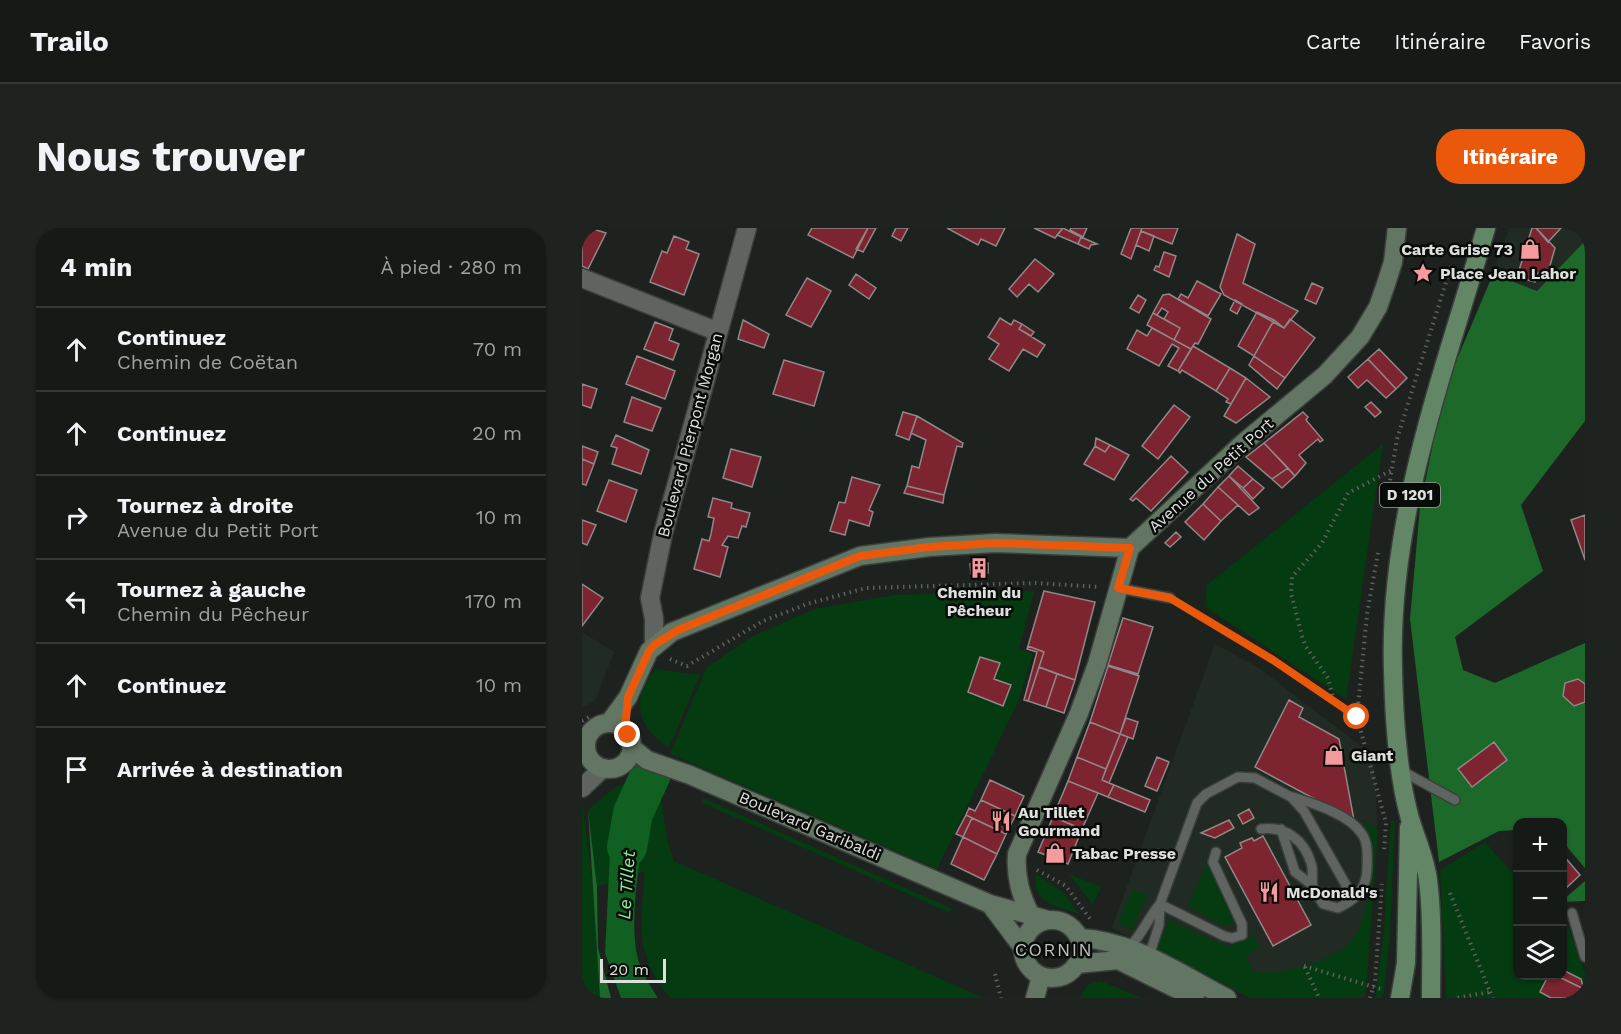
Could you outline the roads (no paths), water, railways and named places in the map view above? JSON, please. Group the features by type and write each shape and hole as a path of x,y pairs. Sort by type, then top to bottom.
{"main road":[{"name":"D 1201","path":"1431,998 1428,880 1409,814 1402,771 1393,670 1397,575 1415,472 1486,228"},
{"name":"D 1201","path":"1401,997 1406,963 1409,814"}],"street":[{"name":"Boulevard Pierpont Morgan","path":"651,647 654,619 650,598 663,534 716,331 747,228"},
{"name":"Avenue du Petit Port","path":"1130,548 1242,444 1325,375 1360,337 1378,307 1384,291 1393,262 1397,228"},
{"path":"582,278 716,331"},
{"path":"623,740 592,731 585,748 591,761 603,768 617,767 623,740 628,697 651,647 678,630 860,556 929,547 996,543 1130,548 1080,713 1022,846 1016,869 1022,899 1039,918 1066,924 1079,938 1080,956 1077,964 1072,970 1057,978 1041,976 1027,965 1023,948 1028,933 1039,918"},
{"name":"Boulevard Garibaldi","path":"623,740 647,760 690,775 990,904 1039,918"},
{"path":"582,788 603,768"},
{"name":"Boulevard Garibaldi","path":"990,904 1023,948"},
{"path":"1079,938 1105,940 1129,947 1227,998"},
{"path":"1077,964 1119,960 1195,998"},
{"path":"1035,998 1041,976"}],"lane":[{"path":"1118,588 1170,598"},
{"path":"1402,771 1455,800"},
{"path":"1152,959 1151,950 1160,925 1160,904 1180,844 1201,797 1238,777 1255,778 1291,797 1314,804 1347,821 1362,833 1367,846 1366,881 1361,891 1338,908 1323,904 1312,885 1295,872 1281,829"},
{"path":"1291,797 1304,811 1346,885"},
{"path":"1261,829 1281,829 1300,842 1311,862 1312,885"},
{"path":"1160,904 1224,936 1232,938 1242,935 1242,924 1214,862 1216,852"},
{"path":"1129,947 1136,941 1148,918 1160,904"},
{"path":"1572,913 1585,957"}],"water":[{"path":"622,788 651,798 637,883 635,929 640,965 658,998 621,998 605,953 610,853"}],"waterway":[{"name":"Le Tillet","path":"627,847 633,813 651,774"}],"place":[{"name":"Carte Grise 73","path":"1530,249"},
{"name":"Place Jean Lahor","path":"1423,273"},
{"name":"Chemin du Pêcheur","path":"979,568"},
{"name":"Giant","path":"1334,755"},
{"name":"Au Tillet Gourmand","path":"1001,821"},
{"name":"Tabac Presse","path":"1055,853"},
{"name":"McDonald's","path":"1269,892"}],"district":[{"name":"CORNIN","path":"1054,949"}]}
